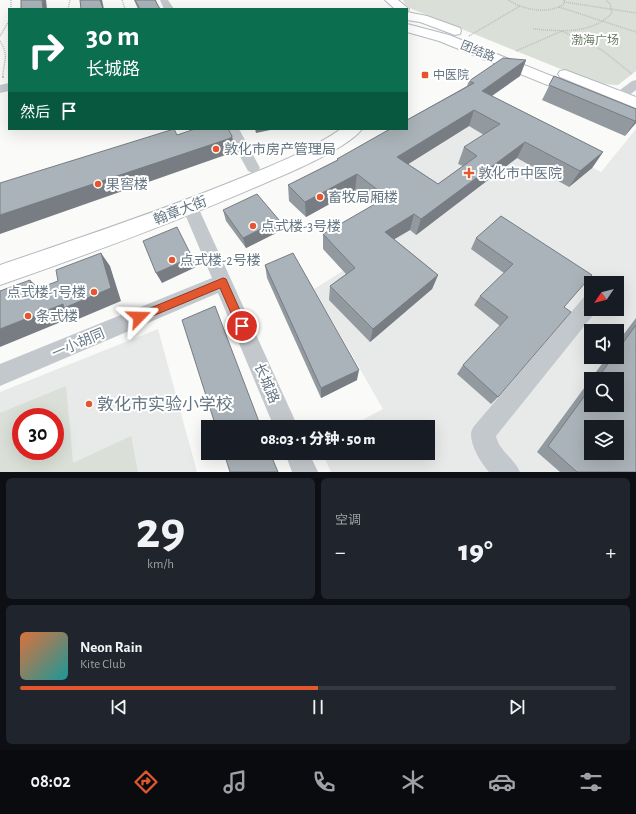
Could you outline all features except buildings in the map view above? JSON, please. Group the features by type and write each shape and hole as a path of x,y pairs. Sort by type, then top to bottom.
{"main road":[{"path":"391,0 402,8"},
{"path":"408,12 423,19"},
{"path":"408,16 423,19"},
{"name":"团结路","path":"423,19 636,103"},
{"name":"团结路","path":"408,28 438,36 636,116"},
{"path":"408,42 420,37 438,36"},
{"name":"翰章大街","path":"0,261 185,196 306,147 333,130"},
{"name":"翰章大街","path":"0,275 190,207 298,161 340,139 352,130"}],"street":[{"path":"620,96 634,79"},
{"path":"233,130 253,168"},
{"name":"长城路","path":"190,207 283,420"},
{"name":"一小胡同","path":"0,375 223,282"},
{"path":"507,472 490,456 483,433 584,311"},
{"path":"300,460 305,472"}],"path":[{"path":"508,0 520,6 546,10 559,7 636,32"},
{"path":"533,29 562,31 587,28 604,22 612,13 610,4 606,0"},
{"path":"559,7 564,1 636,13"},
{"path":"469,36 520,6"},
{"path":"0,36 8,23"},
{"path":"516,51 562,31 602,50 634,79"},
{"path":"0,41 6,48 7,58 3,68 5,88"}],"shaded area":[{"path":"465,100 601,172 636,129 636,472 331,472 325,460 435,460 435,420 362,420 383,409 314,289 404,233 354,191"},
{"name":"敦化市实验小学校","path":"158,329 197,472 0,472 0,392"}],"green space":[{"name":"渤海广场","path":"403,0 636,0 636,71 618,85 598,84 412,9 405,4"},
{"path":"66,386 73,463 131,436 138,472 0,472 0,413 12,408 12,460 64,460 64,408 12,408"}],"place":[{"name":"中医院","path":"425,75"},
{"name":"敦化市房产管理局","path":"216,149"},
{"name":"敦化市中医院","path":"469,173"},
{"name":"果窖楼","path":"98,184"},
{"name":"畜牧局厢楼","path":"320,197"},
{"name":"点式楼-3号楼","path":"253,226"},
{"name":"点式楼-2号楼","path":"172,260"},
{"name":"点式楼-1号楼","path":"94,292"},
{"name":"条式楼","path":"28,316"},
{"name":"敦化市实验小学校","path":"89,404"}],"route":[{"path":"139,317 223,282 242,326"}]}
